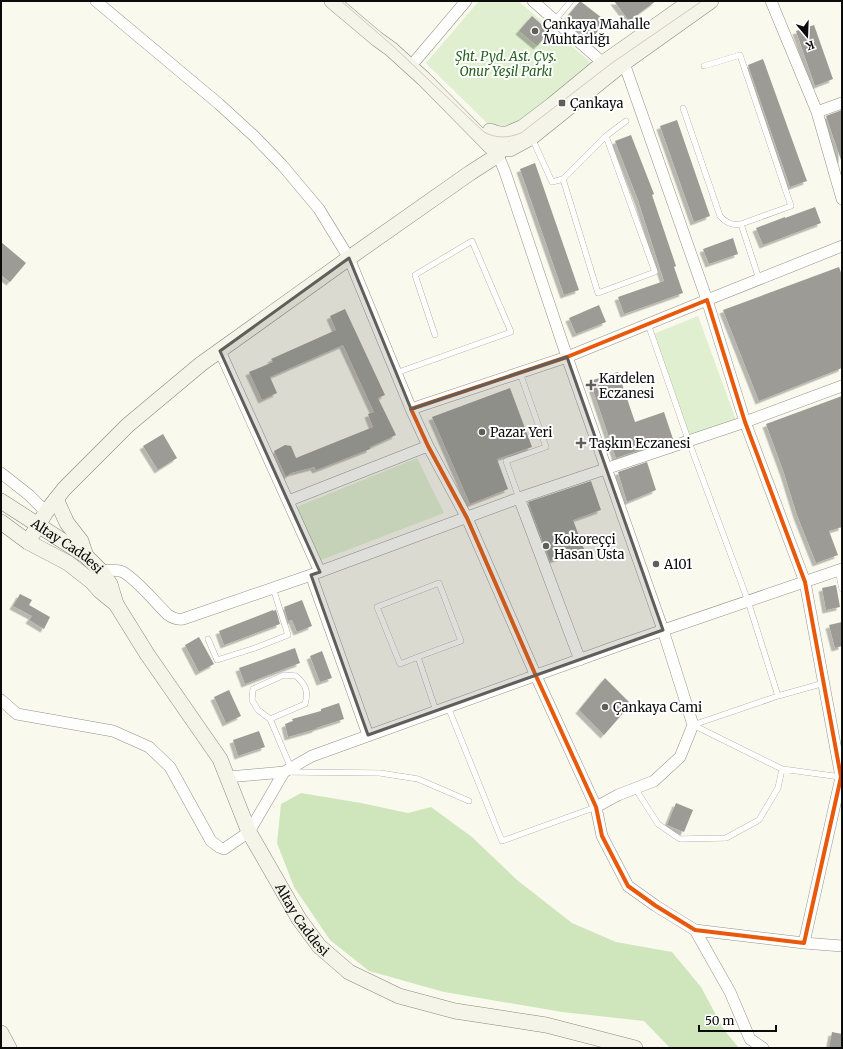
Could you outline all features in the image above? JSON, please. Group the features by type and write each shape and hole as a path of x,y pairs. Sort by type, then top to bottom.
{"main road":[{"path":"332,1 377,39 391,48 491,147 499,145 510,148 532,137 624,62 711,1"},
{"path":"347,1 416,60 488,130 499,145"},
{"path":"28,542 46,512 64,489 128,425 201,364 470,173 499,145 507,134 523,127 552,106 603,63 691,1"},
{"path":"56,499 67,523 81,541 86,556"},
{"name":"Altay Caddesi","path":"1,501 86,556 101,571 110,584 116,604 147,654 220,759 249,832 299,919 319,946 349,972 399,996 455,1011 546,1025 635,1048"},
{"name":"Altay Caddesi","path":"1,522 28,542 68,563 90,581 100,592 116,604"}],"street":[{"path":"96,1 219,104 254,136 282,165 319,209 349,258 411,410 428,446 467,518 536,676 596,806 602,836 628,886 656,906 695,930 842,946"},
{"path":"416,60 466,1"},
{"path":"532,1 603,63 624,62 707,300 745,422 805,582 841,777 804,943"},
{"path":"771,1 817,112 842,199"},
{"path":"817,112 842,103"},
{"path":"499,145 505,172 567,357 663,630 693,725 680,757 654,781 618,795 596,806"},
{"path":"411,410 567,357 842,246"},
{"path":"220,351 288,501 316,574 368,735"},
{"path":"101,571 114,570 131,577 166,614 178,620 316,574 519,498 689,442 842,386"},
{"path":"288,501 428,446"},
{"path":"1,473 29,495 46,512"},
{"path":"519,498 580,660"},
{"path":"228,778 287,770 312,756 368,735 663,630 840,570"},
{"path":"1,700 17,714"},
{"path":"1,710 113,731 149,747 170,767 211,841 224,849 249,832 287,770"},
{"path":"695,930 730,992 750,1039 763,1048"}],"lane":[{"path":"555,20 570,1"},
{"path":"683,108 720,216 726,222 730,224 741,224 791,206 740,55 704,66"},
{"path":"532,137 552,182 563,179 606,136 626,122"},
{"path":"563,179 598,293 655,272 606,136"},
{"path":"741,224 760,279"},
{"path":"396,373 511,332 472,241 415,275 435,335"},
{"path":"648,324 689,442 748,601 778,696"},
{"path":"519,498 506,461 546,447 520,373"},
{"path":"840,570 842,589"},
{"path":"439,583 461,641 418,657 400,664 377,607 439,583"},
{"path":"208,638 217,660 255,648 288,635 274,588"},
{"path":"418,657 436,711"},
{"path":"270,719 305,704 307,697 304,684 296,676 284,675 253,689 252,700 264,715 270,719 287,770 380,773 418,779 469,801"},
{"path":"693,725 778,696 824,684"},
{"path":"448,707 502,841 596,806"},
{"path":"693,725 782,769 841,777"},
{"path":"635,788 658,824 680,839 726,838 759,820 778,788 782,769"}],"highlighted area":[{"path":"349,258 411,409 567,357 663,630 368,735 311,575 320,572 220,351"}],"green space":[{"name":"Şht. Pyd. Ast. Çvş. Onur Yeşil Parkı","path":"479,1 518,1 594,65 510,128 491,127 426,63"},
{"path":"698,316 736,420 688,436 651,335"},
{"path":"417,458 444,513 316,562 294,508"},
{"path":"301,793 408,813 431,807 472,837 517,880 572,923 616,942 672,952 701,987 724,1030 739,1048 670,1048 644,1021 562,1012 444,992 369,971 330,940 294,887 277,843 281,804"}],"building":[{"path":"580,1 606,21 592,38 566,18"},
{"path":"614,1 656,1 629,21"},
{"name":"Çankaya Mahalle Muhtarlığı","path":"532,16 550,32 537,46 519,31"},
{"path":"814,25 833,79 815,86 796,31"},
{"path":"763,59 807,181 790,187 748,65"},
{"path":"842,110 842,160 841,160 826,116"},
{"path":"677,120 710,216 694,222 660,126"},
{"path":"631,135 654,194 652,195 676,266 674,267 683,293 624,314 618,297 664,281 638,200 615,141"},
{"path":"535,163 579,290 564,295 520,169"},
{"path":"815,207 821,223 763,245 756,228"},
{"path":"733,238 738,254 709,264 703,249"},
{"path":"1,242 26,263 10,282 1,275"},
{"path":"839,267 842,275 842,368 759,401 723,310"},
{"path":"599,305 606,322 576,334 569,318"},
{"path":"345,309 385,395 378,398 396,435 370,447 370,449 316,470 314,467 291,473 286,477 274,451 285,445 291,446 296,458 373,427 368,414 374,412 343,345 270,377 277,393 262,400 249,372 273,362 271,359 336,330 330,316"},
{"path":"618,372 635,422 664,412 673,439 616,458 590,381"},
{"name":"Pazar Yeri","path":"510,388 532,447 497,459 508,489 470,504 432,417"},
{"path":"842,396 842,527 829,531 838,555 816,563 797,515 784,473 766,424"},
{"path":"163,434 177,458 158,470 143,446"},
{"path":"647,462 656,490 627,502 618,472"},
{"path":"591,481 601,510 573,520 584,549 550,561 528,502"},
{"path":"836,585 840,607 826,610 822,588"},
{"path":"20,594 32,600 29,605 50,617 44,629 29,620 32,616 13,606"},
{"path":"302,600 312,626 297,632 292,620 288,621 284,607"},
{"path":"276,610 280,624 224,645 219,631"},
{"path":"842,622 842,646 835,648 829,625"},
{"path":"199,637 214,664 199,672 185,645"},
{"path":"295,648 300,663 245,684 239,668"},
{"path":"322,651 332,678 320,682 310,656"},
{"name":"Çankaya Cami","path":"605,678 631,704 604,735 579,710"},
{"path":"229,690 241,716 226,723 214,697"},
{"path":"339,703 344,719 288,737 285,724 293,721 292,719 321,711 321,709"},
{"path":"259,731 265,747 238,756 233,740"},
{"path":"676,803 693,810 684,832 667,825"},
{"path":"832,1032 842,1034 842,1048 829,1048"}],"tram line":[{"path":"341,1 394,47 484,132 493,136 502,137 521,133 612,63 702,1"}],"cycle path":[{"path":"841,777 805,582 745,422 707,300 567,357 411,409 428,446 467,518 536,676 596,807 602,836 628,886 656,906 695,930 804,943 842,777"}],"place":[{"name":"Çankaya Mahalle Muhtarlığı","path":"535,31"},
{"name":"Çankaya","path":"562,103"},
{"name":"Kardelen Eczanesi","path":"591,385"},
{"name":"Pazar Yeri","path":"482,432"},
{"name":"Taşkın Eczanesi","path":"581,443"},
{"name":"Kokoreççi Hasan Usta","path":"546,546"},
{"name":"A101","path":"656,564"},
{"name":"Çankaya Cami","path":"605,707"}]}
